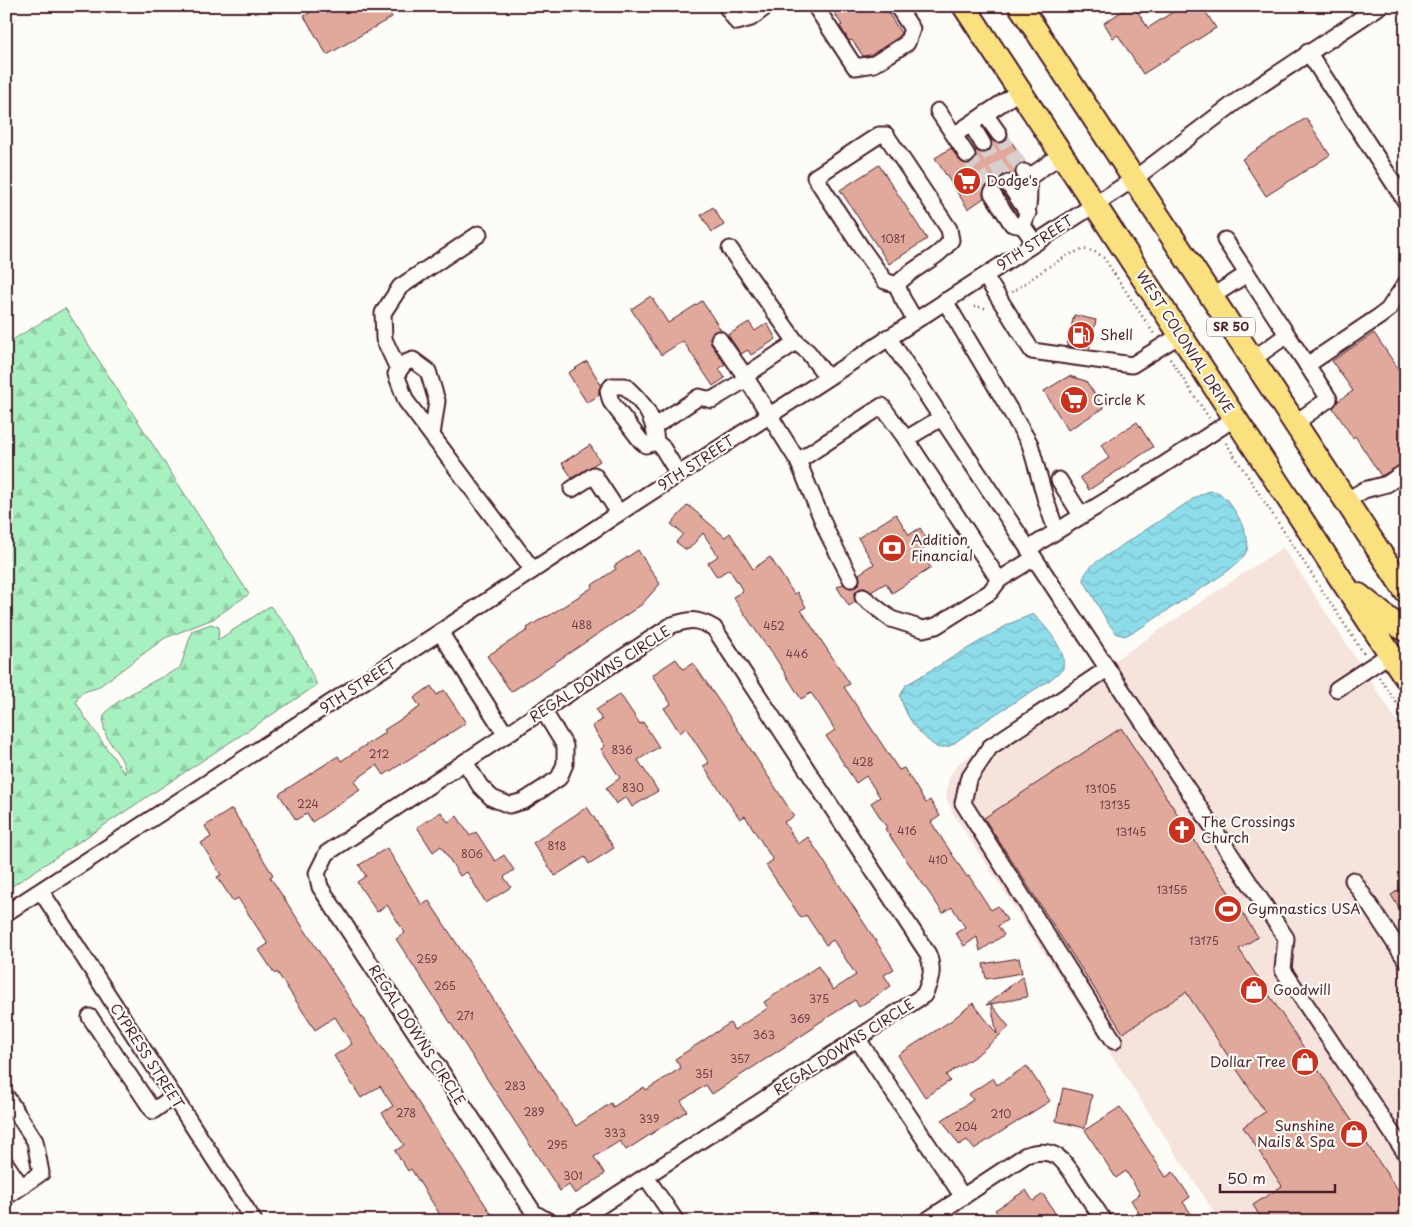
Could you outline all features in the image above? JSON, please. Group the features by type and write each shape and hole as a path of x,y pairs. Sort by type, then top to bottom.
{"highway":[{"name":"WEST COLONIAL DRIVE","path":"964,6 1344,584 1398,656 1406,678"},
{"name":"SR 50","path":"1020,6 1406,592"},
{"path":"1344,584 1395,624 1406,630"}],"street":[{"path":"726,6 737,22 752,18 767,6"},
{"path":"815,6 855,68 874,64 907,43 912,29 897,6"},
{"name":"9TH STREET","path":"6,914 1134,179 1241,98 1380,6"},
{"path":"1308,52 1406,202"},
{"path":"954,135 1020,91"},
{"path":"938,110 968,155"},
{"path":"985,114 999,134"},
{"path":"971,124 983,144"},
{"path":"896,285 903,277 946,248 951,240 949,229 886,135 879,135 815,177 862,250 885,281 896,285 915,320"},
{"path":"1025,219 1026,175 1062,154"},
{"path":"1008,183 1035,243"},
{"path":"992,193 1012,224 1025,219"},
{"path":"399,371 384,339 383,313 400,287 479,234"},
{"path":"1224,240 1329,399 1295,423"},
{"path":"730,249 796,342 808,352 828,377"},
{"path":"1212,297 1247,274"},
{"path":"985,276 1032,351 1132,365 1180,335"},
{"path":"1307,365 1388,310 1406,283"},
{"path":"945,301 1030,444 1056,530"},
{"path":"1253,359 1287,335"},
{"path":"888,338 1286,938 1283,970 1406,1154"},
{"path":"719,339 745,376 798,461 828,534 851,579"},
{"path":"655,426 699,397 712,400 740,383 745,376 796,342"},
{"path":"432,435 437,401 428,371 413,360 405,363 396,374 406,401 533,570"},
{"path":"656,442 646,445 641,441 611,402 608,391 612,386 625,386 643,404 655,426 656,442 662,447 679,475"},
{"path":"798,461 882,406 906,439 999,580"},
{"path":"906,439 941,418"},
{"path":"863,597 891,619 923,629 936,626 990,592 999,580 1056,530 1165,464 1235,418"},
{"path":"1346,501 1364,490 1387,484 1406,471"},
{"path":"572,489 594,475 619,513"},
{"path":"1059,480 1081,515"},
{"name":"REGAL DOWNS CIRCLE","path":"548,1221 534,1213 320,887 317,873 327,853 672,625 689,620 701,620 714,628 928,954 932,965 931,981 924,995 577,1221"},
{"path":"440,632 506,735"},
{"path":"1337,689 1398,656"},
{"path":"1107,669 990,747 968,780 963,803 1114,1041"},
{"path":"465,762 480,786 492,798 509,805 524,801 558,778 565,764 565,746 543,710"},
{"path":"1353,880 1406,960"},
{"name":"CYPRESS STREET","path":"41,891 254,1221"},
{"path":"90,1017 153,1110 174,1096"},
{"path":"107,1042 129,1027"},
{"path":"857,1038 963,1197"},
{"path":"6,1096 35,1141 41,1173 6,1196"},
{"path":"926,1221 1026,1155 1038,1151 1053,1154 1065,1162 1104,1221"},
{"path":"6,1164 21,1186"},
{"path":"646,1177 676,1221"}],"shaded area":[{"path":"1283,547 1406,735 1406,1221 1220,1221 954,815 946,797 949,777 959,763 1001,737"}],"green space":[{"path":"65,308 249,594 213,619 165,638 97,688 82,694 76,702 84,716 125,774 122,760 105,731 103,719 108,710 138,690 180,668 192,631 211,624 219,627 218,640 270,606 290,630 317,685 6,890 6,344"}],"water":[{"path":"1209,491 1222,495 1234,509 1246,536 1248,544 1246,553 1238,563 1225,573 1142,627 1125,636 1117,634 1108,623 1083,579 1086,572 1101,559 1196,497"},
{"path":"1033,614 1055,639 1063,658 1063,669 1050,680 991,717 950,746 938,748 931,743 919,732 906,712 900,696 906,685 1009,624"}],"building":[{"path":"322,6 386,6 392,17 327,55 304,16"},
{"path":"830,6 884,6 901,33 899,37 871,55 863,56 852,40 849,41"},
{"path":"1130,6 1134,6 1148,28 1182,6 1202,6 1216,28 1143,74 1118,35 1113,38 1104,23"},
{"path":"1306,118 1330,155 1266,196 1242,159"},
{"path":"1008,136 1025,163 1019,164 1016,167 1016,178 1008,174 1002,176 999,183 1000,188 992,184 987,185 983,193 984,198 968,209 935,158 951,148 959,160 968,164 972,163 976,159 975,150 983,153 987,152 991,148 991,139 996,143 1000,143 1005,141"},
{"path":"879,165 927,239 889,264 840,190"},
{"path":"713,207 724,225 712,232 701,215"},
{"path":"651,296 668,323 702,301 721,330 713,332 710,339 711,344 725,364 719,369 725,378 713,386 683,341 661,355 631,309"},
{"name":"Shell","path":"1074,315 1096,320 1089,350 1067,346"},
{"path":"749,322 755,331 767,323 776,339 751,355 748,350 741,354 728,335"},
{"path":"1374,333 1406,380 1406,462 1381,476 1355,436 1353,438 1333,408 1338,401 1353,391 1332,361"},
{"path":"587,361 601,385 599,395 587,403 568,373"},
{"name":"Circle K","path":"1069,376 1086,381 1104,408 1068,430 1044,391"},
{"path":"1137,422 1153,447 1089,490 1080,477 1109,458 1101,445"},
{"path":"590,445 600,461 572,478 562,463"},
{"path":"688,505 725,537 730,533 753,569 770,557 794,594 797,592 806,607 801,610 850,684 844,687 899,770 904,768 926,803 930,800 940,816 931,822 967,877 969,876 991,910 998,906 1007,920 998,926 1004,935 980,951 977,937 964,946 956,933 965,927 952,907 943,913 885,829 887,828 871,803 880,797 866,776 856,783 826,736 835,730 819,704 811,693 801,699 768,646 733,597 743,591 729,569 717,577 708,563 718,556 703,533 689,549 685,549 676,542 683,534 671,524"},
{"path":"896,514 909,535 920,528 930,544 920,551 931,568 892,593 886,583 871,592 865,588 859,589 854,595 855,602 849,606 837,587 843,584 850,588 856,587 860,580 859,574 874,564 858,538"},
{"path":"638,550 660,584 641,605 511,692 487,656 528,630 527,628 593,587 592,585 616,569 614,566"},
{"path":"676,659 683,669 693,663 725,710 794,816 784,822 798,844 808,837 894,969 884,975 891,986 859,1007 855,1000 712,1094 706,1085 681,1101 687,1111 626,1150 620,1141 594,1157 605,1174 575,1194 569,1185 560,1191 396,939 405,933 387,905 377,912 357,882 366,876 359,865 387,848 422,905 429,901 576,1126 611,1103 613,1107 644,1087 646,1090 681,1068 675,1059 730,1023 734,1030 768,1008 764,1002 818,966 833,990 856,975 833,940 826,945 806,915 801,918 766,865 773,860 745,816 740,819 703,766 709,763 686,728 680,733 664,708 671,704 652,675"},
{"path":"431,686 437,695 444,690 466,723 384,775 377,765 354,781 360,790 312,822 307,813 296,820 279,794 338,756 341,761 386,732 384,730 420,707 414,698"},
{"path":"620,694 640,724 643,722 659,747 638,760 658,791 632,807 626,797 616,804 606,788 620,778 601,749 605,746 592,726 602,720 596,710"},
{"path":"1121,728 1258,937 1239,949 1406,1203 1406,1221 1263,1221 1253,1205 1282,1186 1243,1127 1265,1112 1186,992 1123,1033 984,818"},
{"path":"587,807 614,848 589,864 585,857 555,876 533,843"},
{"path":"232,809 273,875 270,877 496,1221 444,1221 411,1169 408,1171 395,1151 404,1145 382,1113 393,1106 380,1086 361,1098 334,1056 352,1044 335,1017 315,1030 277,972 275,974 259,950 268,944 238,898 233,901 217,877 221,875 201,843 211,837 205,826"},
{"path":"441,812 448,822 457,816 470,836 476,832 495,861 504,855 514,870 504,877 511,887 486,903 467,872 460,876 441,846 433,852 417,827"},
{"path":"1406,885 1406,919 1391,895"},
{"path":"1019,958 1022,973 986,979 983,964"},
{"path":"1023,976 1027,997 986,1005"},
{"path":"973,1003 997,1034 991,1004 1009,1027 977,1055 946,1075 950,1081 925,1097 898,1055 952,1020"},
{"path":"1027,1066 1050,1101 974,1149 967,1140 959,1145 942,1120 973,1100 969,1094 993,1078 997,1085"},
{"path":"1063,1088 1092,1095 1085,1128 1056,1121"},
{"path":"1120,1107 1166,1177 1173,1172 1190,1197 1183,1202 1196,1221 1144,1221 1131,1200 1140,1194 1126,1171 1116,1178 1085,1130"},
{"path":"1026,1190 1033,1201 1043,1194 1060,1221 1002,1221 995,1210"}],"tunnel":[{"path":"999,134 1024,172"},
{"path":"983,144 1008,183"},
{"path":"967,155 992,193"}],"place":[{"name":"Dodge's","path":"967,181"},
{"name":"Shell","path":"1081,335"},
{"name":"Circle K","path":"1074,400"},
{"name":"Addition Financial","path":"892,548"},
{"name":"The Crossings Church","path":"1182,830"},
{"name":"Gymnastics USA","path":"1228,909"},
{"name":"Goodwill","path":"1254,990"},
{"name":"Dollar Tree","path":"1305,1062"},
{"name":"Sunshine Nails & Spa","path":"1354,1134"}]}
